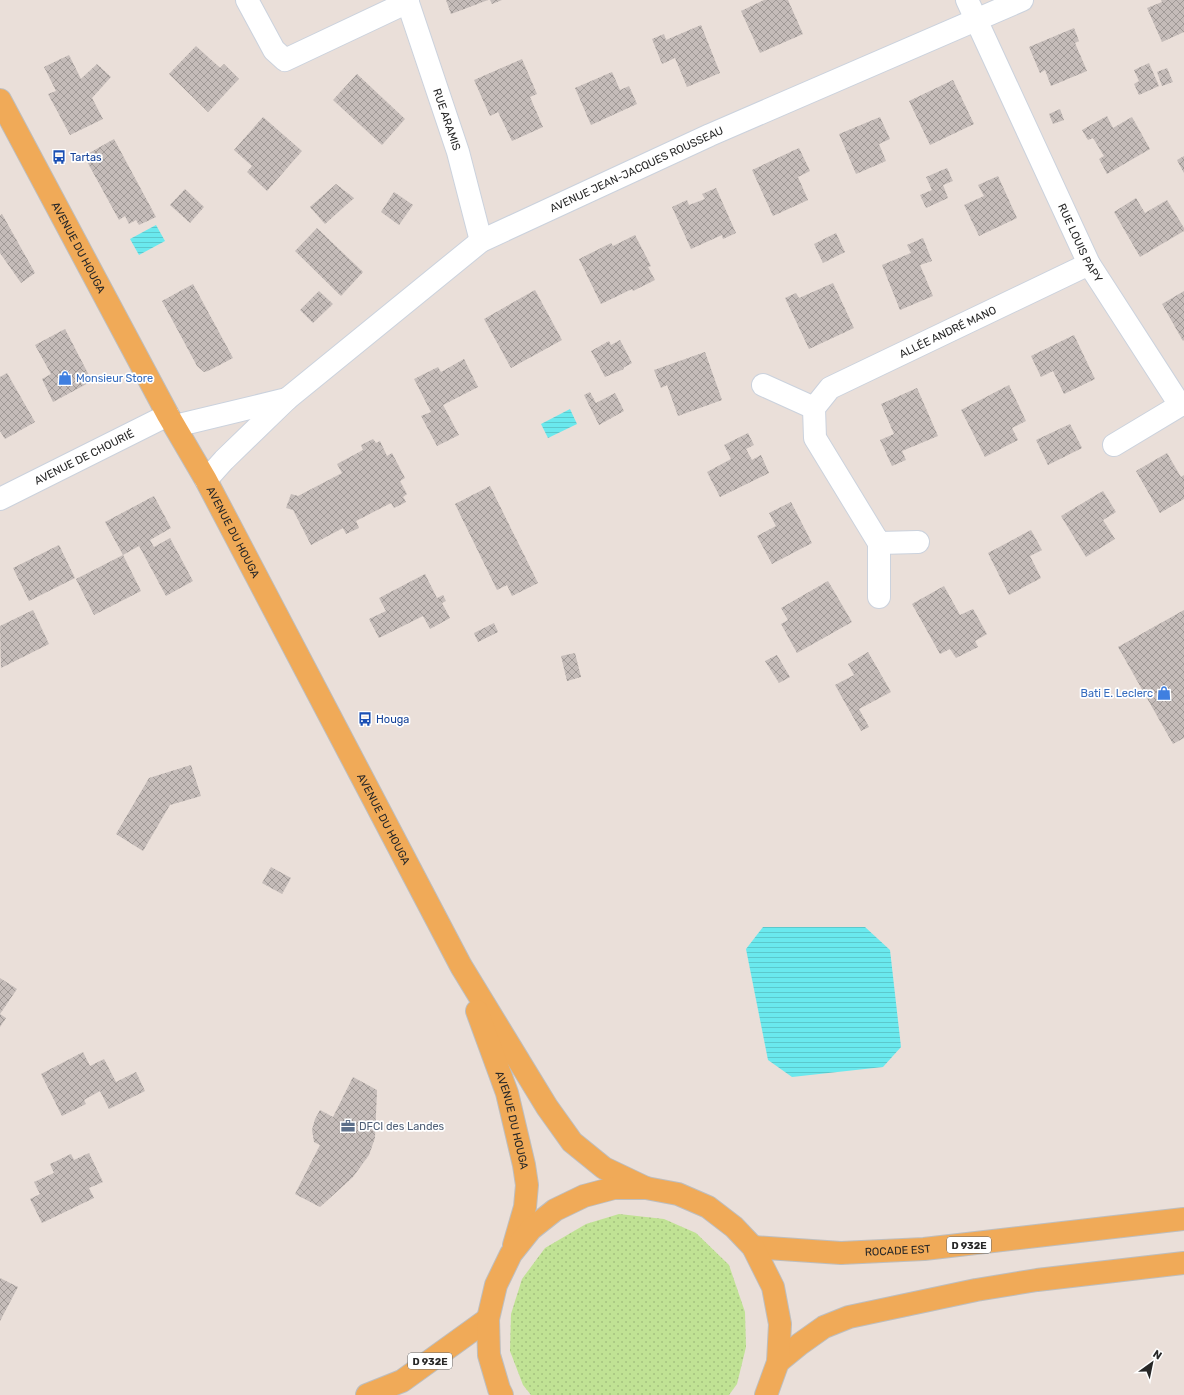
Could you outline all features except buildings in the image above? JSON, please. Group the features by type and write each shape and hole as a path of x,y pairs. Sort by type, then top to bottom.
{"main road":[{"name":"AVENUE DU HOUGA","path":"0,100 172,420 206,480 461,966 547,1107 572,1142 604,1168 646,1188"},
{"name":"AVENUE DU HOUGA","path":"461,966 507,1093 524,1165 527,1185 526,1207 511,1254"},
{"path":"502,1395 489,1355 488,1319 496,1285 511,1254 531,1229 555,1210 584,1196 614,1188 646,1188 678,1194 708,1207 734,1227 753,1247 773,1287 780,1324 778,1362 766,1395"},
{"name":"ROCADE EST","path":"753,1247 841,1253 924,1250 1033,1238 1177,1219"},
{"path":"778,1362 824,1327 849,1317 976,1290 1037,1280 1184,1263"},
{"path":"1037,1280 1128,1279 1184,1274"},
{"name":"D 932E","path":"367,1395 402,1381 488,1319"}],"street":[{"path":"247,0 274,50 286,60 407,1"},
{"name":"RUE LOUIS PAPY","path":"967,0 1089,264 1182,404 1114,445"},
{"name":"AVENUE JEAN-JACQUES ROUSSEAU","path":"206,480 224,460 287,399 481,241 710,135 1022,0"},
{"name":"RUE ARAMIS","path":"407,1 458,152 481,241"},
{"name":"ALLÉE ANDRÉ MANO","path":"814,408 830,388 1089,264"},
{"path":"763,385 814,408 815,438 879,543 879,597"},
{"name":"AVENUE JEAN-JACQUES ROUSSEAU","path":"172,420 287,399"},
{"name":"AVENUE DE CHOURIÉ","path":"0,499 172,420"},
{"path":"879,543 918,542"}],"green space":[{"path":"619,1214 664,1219 696,1233 729,1265 745,1312 746,1347 737,1384 729,1395 531,1395 523,1385 510,1351 511,1314 522,1279 545,1248 586,1224"}],"water":[{"path":"156,225 165,241 139,255 130,239"},
{"path":"570,409 577,424 548,438 541,424"},
{"path":"763,927 865,927 890,950 901,1047 883,1067 792,1077 768,1060 746,949"}],"place":[{"name":"Tartas","path":"59,157"},
{"name":"Monsieur Store","path":"65,378"},
{"name":"Bati E. Leclerc","path":"1164,693"},
{"name":"Houga","path":"365,719"},
{"name":"DFCI des Landes","path":"348,1126"}]}
